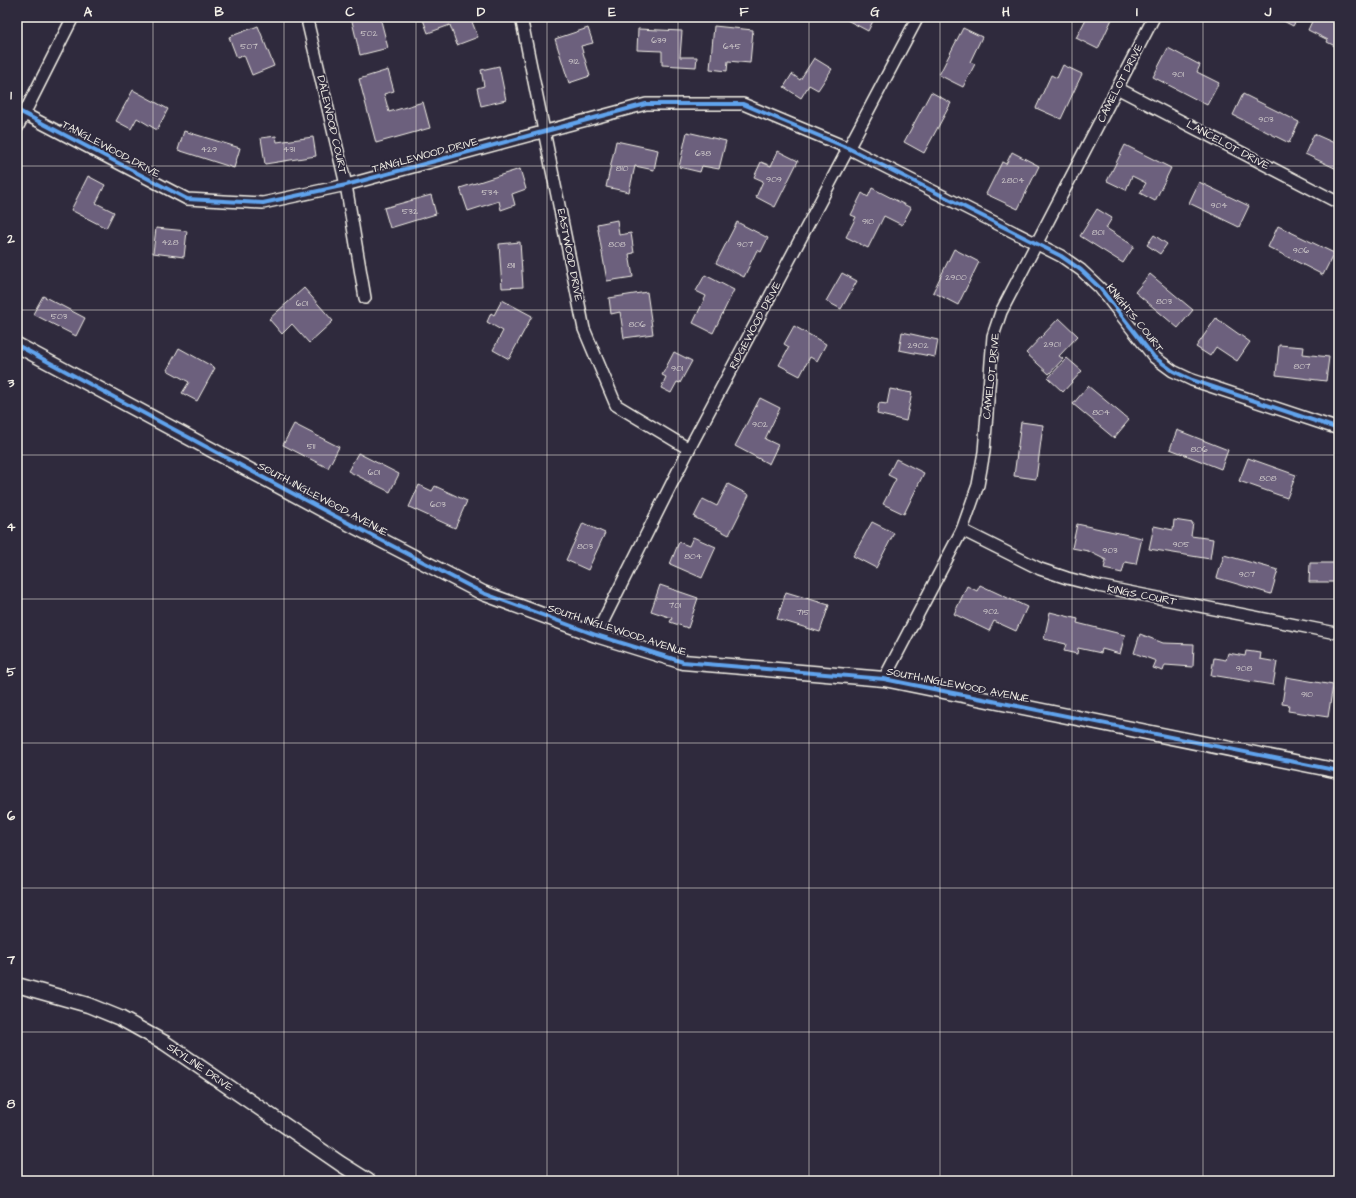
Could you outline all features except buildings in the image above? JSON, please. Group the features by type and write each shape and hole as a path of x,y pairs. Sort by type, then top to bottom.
{"street":[{"path":"17,128 21,112 73,17"},
{"name":"EASTWOOD DRIVE","path":"521,17 584,329 616,405 689,449"},
{"name":"RIDGEWOOD DRIVE","path":"596,635 689,449 918,17"},
{"name":"CAMELOT DRIVE","path":"884,679 962,530 978,485 984,452 993,336 1001,312 1154,17"},
{"name":"DALEWOOD COURT","path":"308,24 346,185 365,298"},
{"name":"LANCELOT DRIVE","path":"1117,88 1339,203"},
{"name":"TANGLEWOOD DRIVE","path":"21,112 187,199 264,203 346,185 646,104 743,104 848,148"},
{"name":"KNIGHTS COURT","path":"848,148 1061,256 1081,270 1100,288 1154,358 1173,371 1192,380 1336,428"},
{"name":"SOUTH INGLEWOOD AVENUE","path":"17,345 483,594 596,635 683,662 884,679 1339,771"},
{"name":"KINGS COURT","path":"962,530 1040,569 1067,578 1098,586 1331,632"},
{"name":"SKYLINE DRIVE","path":"17,985 88,1005 120,1018 165,1043 368,1181"}],"cycle path":[{"path":"17,110 187,199 263,203 346,185 646,104 743,104 848,148 1061,256 1081,270 1100,288 1154,357 1173,371 1192,380 1336,428"},
{"path":"17,345 331,514 483,593 596,635 683,662 884,679 1339,771"}]}
